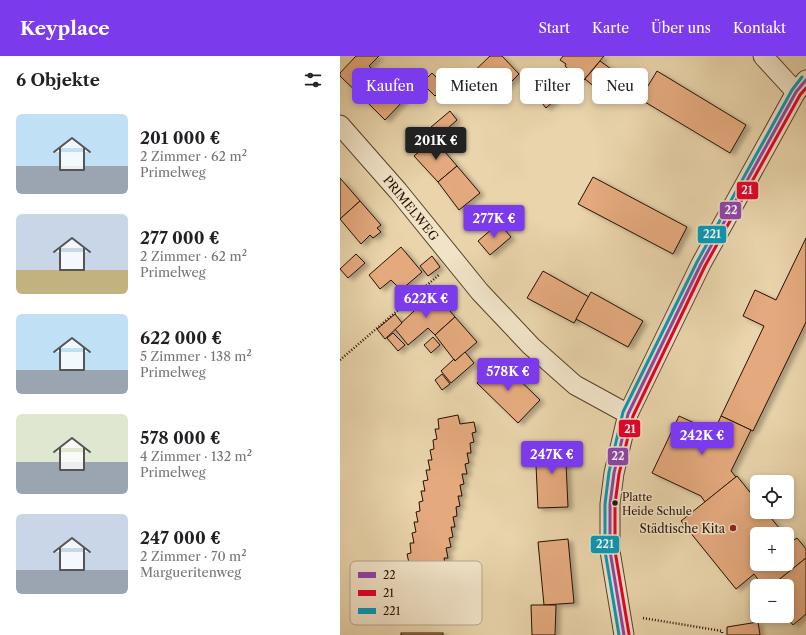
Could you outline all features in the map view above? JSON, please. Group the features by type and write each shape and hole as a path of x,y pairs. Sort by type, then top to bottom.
{"street":[{"path":"624,635 610,551 610,504 614,473 628,414 701,264 801,86 763,56"},
{"name":"PRIMELWEG","path":"340,125 398,191 480,292 531,346 575,385 628,414"}],"path":[{"path":"340,360 455,261"},
{"path":"621,615 722,631 722,635"}],"building":[{"path":"356,56 379,56 369,66 371,68 352,68 352,87 340,76 340,73"},
{"path":"490,56 502,56 519,74 512,81 512,68 477,68"},
{"path":"563,56 604,56 594,68 592,68 592,70 584,80 584,68 567,68 565,66 566,64 560,60"},
{"path":"600,61 610,68 594,68"},
{"path":"592,71 592,85 585,79"},
{"path":"657,71 746,125 730,153 648,104 648,86"},
{"path":"432,73 436,77 435,96 428,89 428,77"},
{"path":"369,104 400,104 385,120"},
{"path":"543,104 551,104 546,108"},
{"path":"450,111 457,120 439,136 431,127"},
{"path":"434,139 457,166 438,182 414,156"},
{"path":"457,166 480,193 459,210 438,182"},
{"path":"593,177 687,227 673,254 578,204"},
{"path":"340,178 360,201 340,219"},
{"path":"360,201 381,225 377,228 381,232 373,238 370,235 361,244 340,219"},
{"path":"499,223 511,237 490,255 478,241"},
{"path":"806,238 806,322 753,431 721,416 764,326 743,316 755,290 776,300"},
{"path":"401,247 422,272 401,290 391,280 380,289 369,275"},
{"path":"356,254 365,263 348,278 340,269"},
{"path":"432,256 440,267 428,276 420,266"},
{"path":"543,271 589,297 574,323 527,298"},
{"path":"434,292 455,317 435,335 428,328 408,345 395,329"},
{"path":"591,292 643,321 628,347 576,319"},
{"path":"395,314 402,323 385,339 377,329"},
{"path":"455,317 477,342 455,361 435,335"},
{"path":"393,333 405,345 398,351 387,338"},
{"path":"433,337 440,345 431,353 424,345"},
{"path":"465,352 474,363 451,383 441,371 454,359 455,361"},
{"path":"499,360 540,400 518,423 477,383"},
{"path":"442,374 450,384 442,390 435,380"},
{"path":"458,415 460,424 474,422 476,432 472,433 474,442 470,443 471,453 467,453 469,463 465,464 467,474 462,474 464,484 460,485 462,496 458,496 460,506 456,507 457,516 453,517 455,527 451,527 453,537 449,538 451,547 446,548 448,558 444,558 445,561 409,561 407,554 411,553 410,543 414,543 412,533 416,532 414,522 418,522 416,512 420,511 419,502 423,501 421,491 425,491 423,481 428,480 426,470 430,470 428,460 432,460 430,450 434,449 433,440 437,439 435,429 439,429 438,419"},
{"path":"679,416 714,432 721,416 751,430 731,471 736,477 705,502 701,496 652,473"},
{"path":"565,442 568,507 538,508 535,444"},
{"name":"Städtische Kita","path":"737,476 750,492 750,519 772,519 778,527 750,527 750,571 790,571 780,579 758,579 754,574 736,589 681,521"},
{"name":"Städtische Kita","path":"797,538 806,549 806,558 794,568 794,540"},
{"path":"568,539 574,603 544,605 538,542"},
{"path":"806,558 806,614 793,625 791,623 794,623 794,579 780,579 790,571 794,571 794,568"},
{"path":"531,605 556,605 555,635 532,635"},
{"path":"758,623 760,635 727,635 727,627"},
{"path":"401,633 443,633 443,635 401,635"}],"transit line":[{"name":"221","path":"619,635 605,551 605,504 609,472 623,412 697,262 792,90 802,77"},
{"name":"22","path":"624,635 610,551 610,504 614,473 628,414 701,264 796,92 806,80"},
{"name":"21","path":"629,634 615,551 615,504 619,474 633,416 705,266 800,95 806,88"}],"place":[{"name":"Platte Heide Schule","path":"615,503"},
{"name":"Städtische Kita","path":"733,528"}]}
